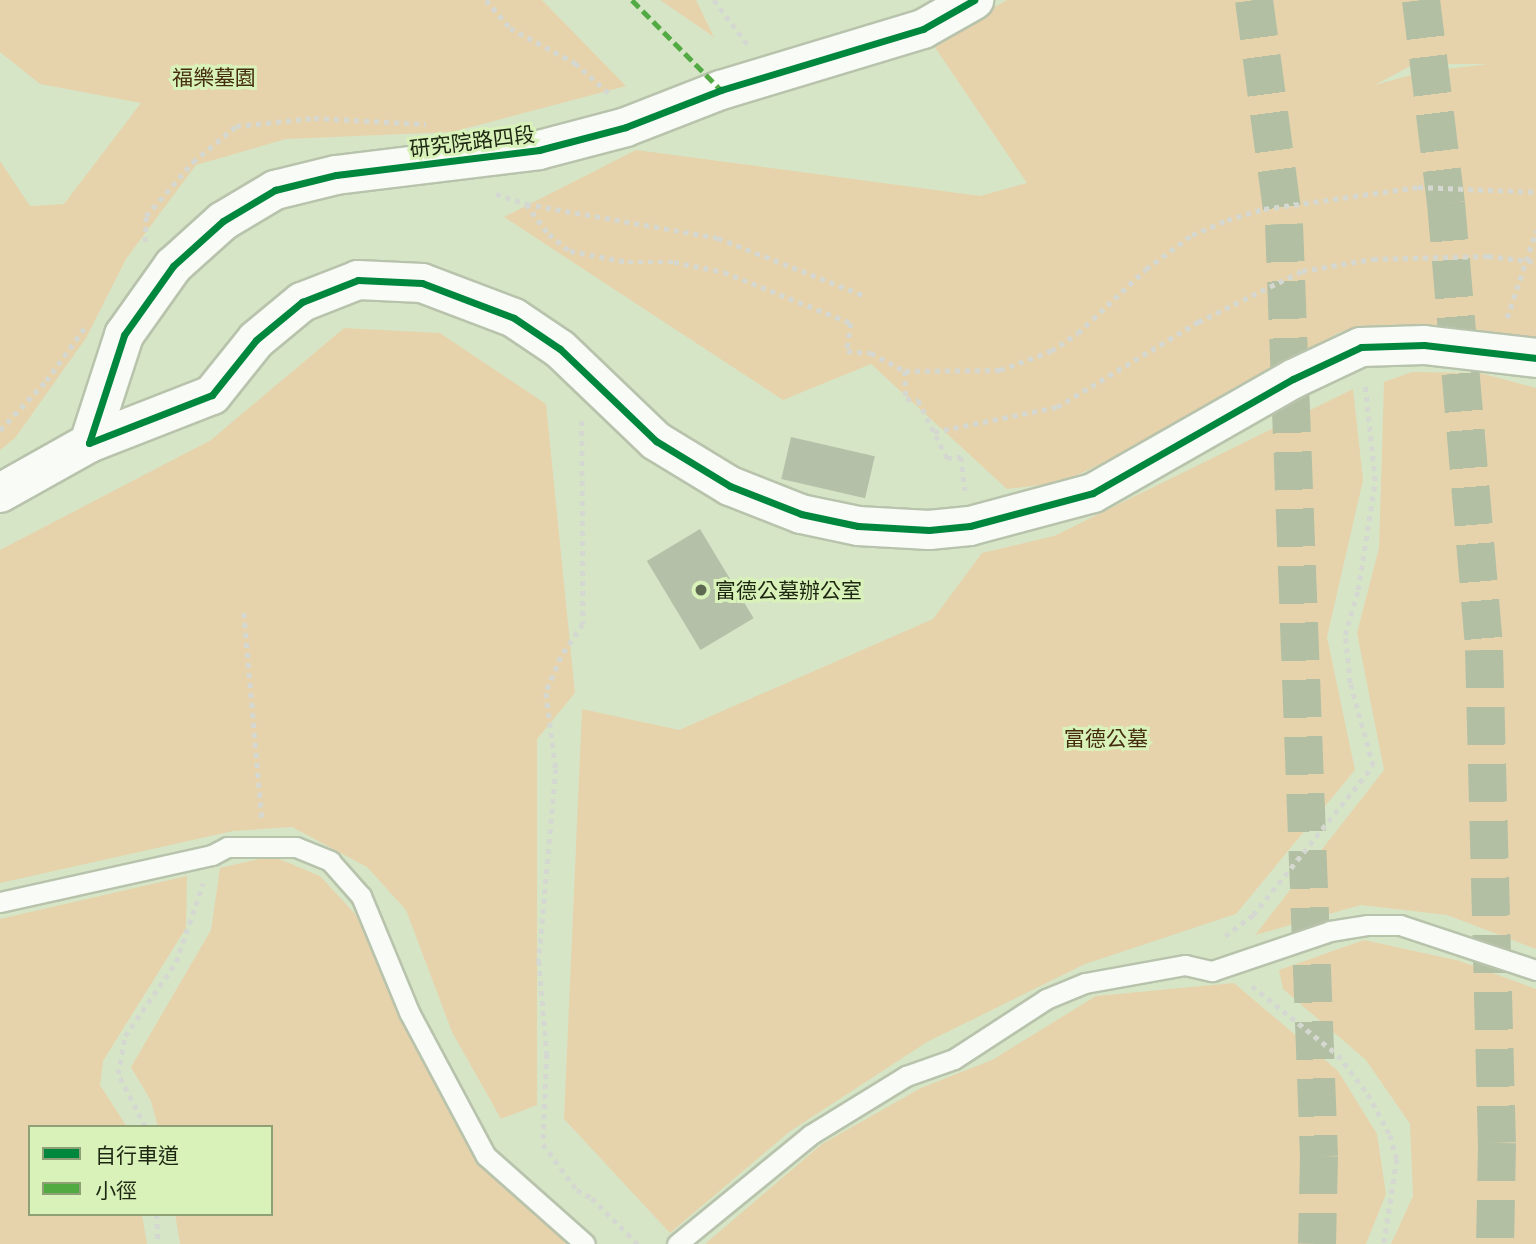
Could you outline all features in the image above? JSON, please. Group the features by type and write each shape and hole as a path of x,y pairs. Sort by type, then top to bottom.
{"street":[{"name":"研究院路四段","path":"89,443 124,335 173,265 223,221 275,190 336,175 539,150 626,127 760,79 923,29 974,0"},
{"path":"0,492 89,443 212,395 256,340 302,302 358,280 422,283 471,298 514,318 560,349 582,373 656,441 730,486 801,514 858,526 929,530 970,526 1093,493 1293,379 1361,346 1424,345 1536,358"}],"lane":[{"path":"0,902 219,851 296,848 330,861 361,896 410,1012 486,1156 585,1244"},
{"path":"677,1244 810,1135 906,1076 954,1059 1046,999 1085,983 1185,965 1212,971 1329,931 1400,925 1536,970"}],"path":[{"path":"486,0 510,27 601,82 618,104 626,127"},
{"path":"714,0 750,47 760,79"},
{"path":"526,204 549,234 570,251 628,262 674,262 724,272 851,323 847,351 871,353 905,371 1000,370 1051,351 1078,333 1146,270 1192,236 1227,220 1265,209 1418,187 1536,192"},
{"path":"494,193 526,204 718,238 863,295"},
{"path":"1504,328 1536,231"},
{"path":"933,432 1057,407 1198,322 1302,271 1373,259 1488,256 1536,262"},
{"path":"1185,965 1253,915 1373,766 1350,683 1345,635 1358,590 1375,481 1361,346"},
{"path":"905,371 906,399 918,400 947,458 961,457 970,526"},
{"path":"582,373 583,624 561,657 546,693 556,769 539,961 547,1054 543,1144 577,1190 592,1198 638,1244"},
{"path":"144,1125 118,1073 125,1036 176,962 226,831 262,824 244,613"},
{"path":"1228,966 1338,1055 1368,1094 1397,1159 1384,1244"},
{"path":"157,1216 158,1244"}],"green space":[{"name":"福樂墓園","path":"0,0 542,0 626,86 452,132 286,139 196,165 126,259 86,338 15,438 0,450 0,161 30,206 64,204 141,103 40,84 0,52"},
{"path":"660,0 696,0 714,37"},
{"path":"1007,0 1536,0 1536,340 1504,334 1340,332 1154,438 1063,482 1007,489 871,364 783,400 504,217 636,150 980,196 1027,183 932,43","holes":["1414,64 1488,64 1422,72 1375,85"]},
{"path":"344,328 440,333 546,404 575,693 537,739 537,1105 501,1119 452,1032 406,910 367,867 292,827 233,831 0,883 0,550 211,440"},
{"path":"1412,372 1480,373 1536,388 1536,949 1447,915 1361,905 1255,935 1384,770 1357,633 1379,548 1384,382"},
{"name":"富德公墓","path":"1353,389 1363,480 1327,637 1355,770 1236,914 1085,964 927,1042 789,1132 670,1233 564,1119 582,709 679,730 933,619 982,553 1054,536"},
{"path":"272,856 320,876 356,915 463,1138 513,1195 573,1244 180,1244 175,1216 273,1216 273,1125 157,1125 151,1101 131,1067 211,930 220,868"},
{"path":"187,876 186,928 103,1061 100,1085 126,1125 28,1125 28,1216 142,1216 147,1244 0,1244 0,919"},
{"path":"1364,940 1460,961 1536,989 1536,1244 1391,1244 1413,1196 1410,1124 1366,1060 1283,989 1279,970"},
{"path":"1234,983 1338,1071 1377,1134 1386,1194 1366,1244 705,1244 822,1144 921,1088 992,1060 1096,996"}],"building":[{"path":"791,437 875,456 865,498 781,479"},
{"name":"富德公墓辦公室","path":"700,529 754,618 700,650 647,561"}],"tunnel":[{"path":"1254,0 1284,224 1319,1156 1317,1244"},
{"path":"1421,0 1446,203 1484,650 1497,1143 1495,1244"}],"marked path":[{"path":"632,0 721,90"}],"cycle path":[{"path":"89,443 124,335 173,266 223,221 275,190 336,175 539,150 626,127 721,90 923,29 974,0"},
{"path":"89,443 212,395 256,340 302,302 358,280 422,283 514,318 560,349 656,441 730,486 801,514 858,526 929,530 970,526 1093,493 1293,379 1361,347 1424,345 1536,358"}],"place":[{"name":"富德公墓辦公室","path":"701,590"}]}
